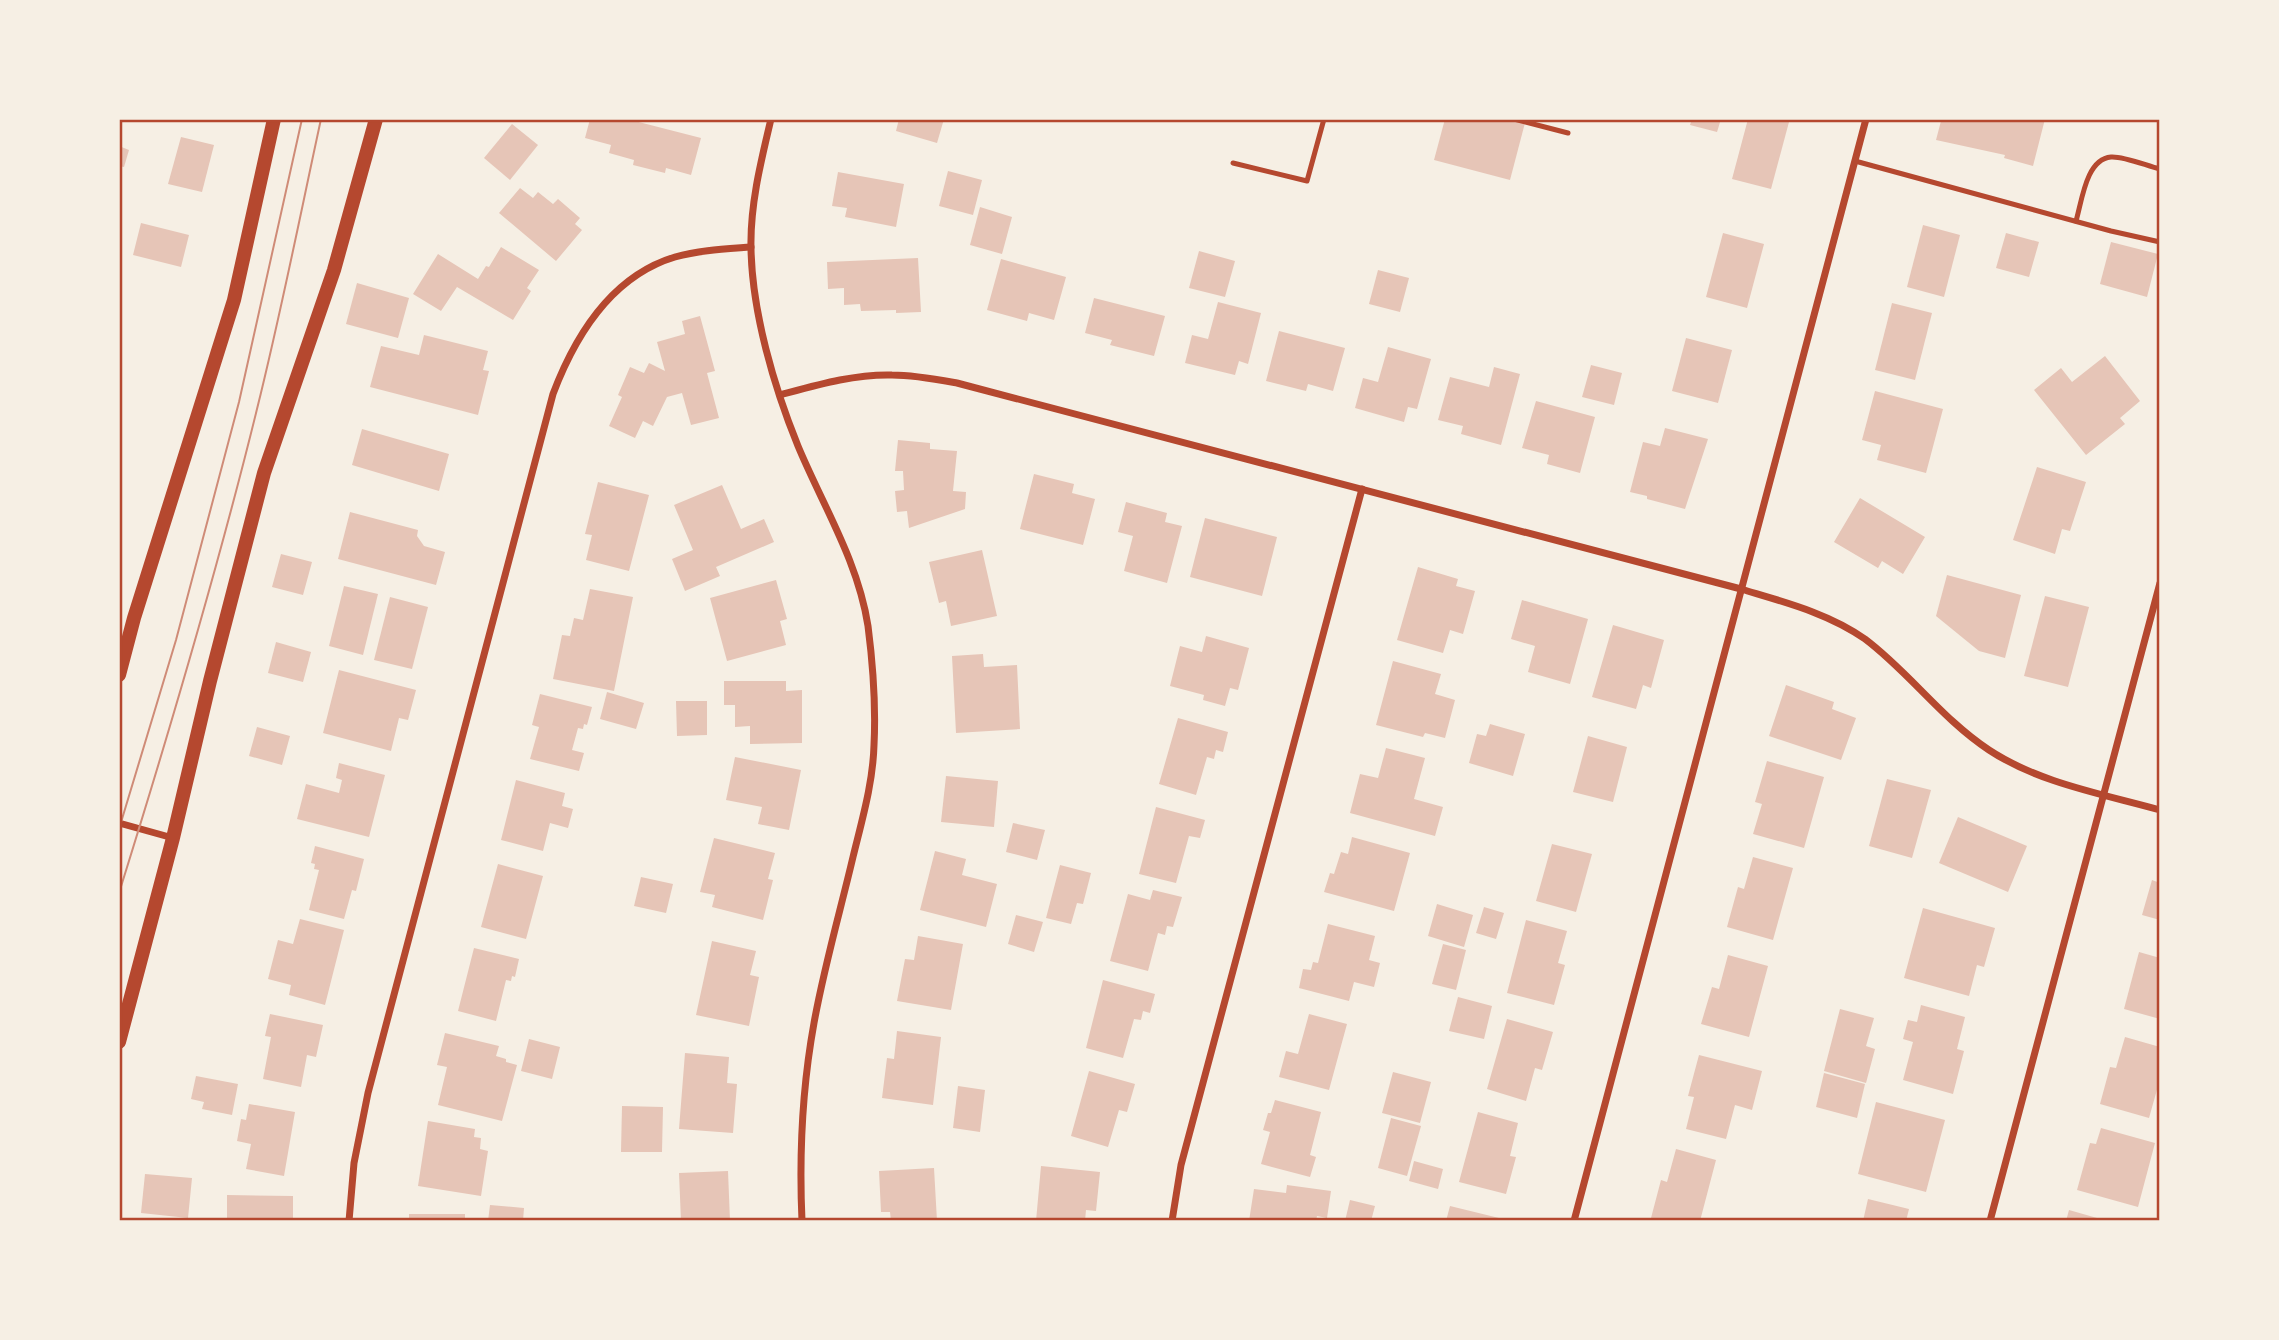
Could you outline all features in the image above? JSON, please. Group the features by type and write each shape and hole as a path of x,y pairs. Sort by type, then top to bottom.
{"main road":[{"path":"119,675 134,618 234,300 274,119"},
{"path":"119,1042 264,473 334,270 376,119"}],"street":[{"path":"771,119 755,200 751,247 755,296 780,394 798,446 849,556 867,623 875,691 874,747 867,799 825,971 805,1077 801,1134 802,1221"},
{"path":"1574,1221 1866,119"},
{"path":"349,1221 354,1163 368,1093 550,407 563,367 593,316 614,294 651,267 692,253 751,247"},
{"path":"780,394 829,382 891,375 925,377 957,383 1741,589 1833,620 1863,638 1989,750 2041,776 2160,810"},
{"path":"1172,1221 1181,1165 1362,489"},
{"path":"1990,1221 2160,583"},
{"path":"119,823 173,838"}],"lane":[{"path":"1233,163 1307,181 1324,119"},
{"path":"1514,119 1567,133"},
{"path":"2076,221 2091,168 2098,160 2112,157 2160,169"},
{"path":"1855,161 2160,242"}],"building":[{"path":"590,119 627,119 701,138 691,175 666,168 665,173 633,165 634,160 609,153 611,145 585,138"},
{"path":"899,119 944,119 937,143 896,131"},
{"path":"1445,119 1526,119 1510,180 1434,160"},
{"path":"1692,119 1721,119 1717,132 1690,125"},
{"path":"1748,119 1780,119 1789,122 1771,189 1732,179"},
{"path":"1944,119 2045,119 2033,166 2004,158 2005,155 1936,140"},
{"path":"512,124 538,145 510,180 484,158"},
{"path":"181,137 214,145 202,192 168,184"},
{"path":"119,146 129,150 124,167 119,166"},
{"path":"948,171 982,180 973,215 939,206"},
{"path":"838,172 904,184 896,227 845,217 847,208 832,206"},
{"path":"520,188 533,198 538,192 553,204 558,199 580,218 575,224 582,230 556,261 499,213"},
{"path":"980,207 1012,217 1002,254 970,245"},
{"path":"141,223 189,235 181,267 133,255"},
{"path":"1923,225 1960,235 1944,297 1907,287"},
{"path":"1723,233 1764,244 1747,308 1706,297"},
{"path":"2006,233 2039,242 2029,277 1996,268"},
{"path":"2111,242 2158,254 2147,297 2100,284"},
{"path":"501,247 539,270 527,288 531,291 513,320 457,287 441,311 413,294 438,254 478,279"},
{"path":"1199,251 1235,261 1225,297 1189,288"},
{"path":"918,258 921,312 861,311 860,304 844,305 844,288 828,289 827,262"},
{"path":"1001,259 1066,277 1054,320 1029,313 1027,321 987,310"},
{"path":"1378,270 1409,278 1400,312 1369,304"},
{"path":"357,283 409,298 398,338 346,324"},
{"path":"1094,298 1165,316 1154,356 1110,345 1112,340 1085,333"},
{"path":"1218,302 1261,313 1248,364 1239,361 1235,375 1185,363 1192,335 1208,339"},
{"path":"1892,303 1932,313 1915,380 1875,370"},
{"path":"700,316 715,371 707,373 719,418 691,425 682,393 667,397 653,426 643,421 635,438 609,426 622,397 618,395 630,367 644,373 649,363 665,371 657,342 685,334 682,321"},
{"path":"1279,331 1345,348 1333,391 1308,384 1306,391 1266,381"},
{"path":"424,335 488,351 483,370 489,371 478,415 370,387 381,346 419,355"},
{"path":"1686,338 1732,350 1718,403 1672,391"},
{"path":"1388,347 1431,359 1417,409 1408,407 1404,422 1355,408 1363,378 1378,382"},
{"path":"2105,356 2140,401 2120,418 2125,424 2086,455 2034,390 2061,368 2072,382"},
{"path":"1591,365 1622,373 1614,405 1582,397"},
{"path":"1494,367 1520,374 1501,445 1461,434 1463,426 1438,420 1450,377 1489,387"},
{"path":"1875,391 1943,409 1926,473 1877,460 1881,445 1862,440"},
{"path":"1536,401 1595,417 1580,473 1547,464 1549,455 1522,448"},
{"path":"1665,428 1708,439 1685,509 1630,492 1643,442 1660,446"},
{"path":"362,429 449,454 439,491 352,465"},
{"path":"898,440 930,443 930,449 957,451 953,491 966,492 965,509 909,528 907,511 897,512 895,491 904,490 903,471 895,471"},
{"path":"2037,467 2086,482 2070,531 2062,529 2055,554 2013,540"},
{"path":"1034,474 1074,484 1072,493 1095,499 1083,545 1020,529"},
{"path":"598,482 649,495 629,571 586,560 592,535 585,534"},
{"path":"722,485 741,529 764,519 774,542 716,567 720,576 685,591 672,559 693,550 674,505"},
{"path":"1860,498 1925,537 1903,574 1882,561 1878,568 1834,542"},
{"path":"1126,502 1167,513 1165,522 1182,526 1167,583 1124,571 1133,536 1118,532"},
{"path":"350,512 418,530 417,536 424,546 445,552 436,585 338,559"},
{"path":"1205,518 1277,537 1262,596 1190,577"},
{"path":"982,550 997,616 951,626 946,601 939,603 929,562"},
{"path":"281,554 312,562 303,595 272,587"},
{"path":"1418,567 1458,579 1456,586 1475,591 1463,634 1450,630 1443,653 1397,640"},
{"path":"1947,575 2021,595 2005,658 1979,651 1936,616"},
{"path":"776,580 787,619 780,621 786,645 727,661 710,598"},
{"path":"344,586 378,594 363,655 329,646"},
{"path":"590,589 633,597 614,691 553,679 562,635 570,636 574,618 583,620"},
{"path":"2045,596 2089,607 2068,687 2024,676"},
{"path":"390,597 428,607 412,669 374,660"},
{"path":"1522,600 1588,619 1570,684 1528,672 1535,646 1511,639"},
{"path":"1613,625 1664,640 1651,688 1643,685 1636,709 1592,697"},
{"path":"1206,636 1249,648 1238,690 1230,688 1225,706 1203,700 1204,695 1170,686 1180,646 1202,652"},
{"path":"276,642 311,652 303,682 268,673"},
{"path":"983,654 984,667 1017,665 1020,729 956,733 952,656"},
{"path":"1393,661 1441,674 1435,694 1455,700 1445,738 1425,733 1423,737 1376,725"},
{"path":"339,670 416,690 408,720 399,718 391,751 323,733"},
{"path":"724,681 786,681 786,691 802,690 802,743 750,744 750,726 735,727 735,705 724,705"},
{"path":"1786,685 1834,702 1832,709 1856,718 1841,760 1769,736"},
{"path":"607,692 644,703 636,729 600,719"},
{"path":"540,694 592,707 587,725 584,724 583,729 578,728 572,750 584,753 579,771 530,759 539,727 532,725"},
{"path":"676,701 707,701 707,735 677,736"},
{"path":"1178,718 1228,732 1223,752 1216,750 1214,759 1207,757 1196,795 1159,784"},
{"path":"1490,724 1525,734 1513,776 1469,763 1477,734 1486,736"},
{"path":"257,727 290,736 282,765 249,756"},
{"path":"1588,736 1627,747 1613,802 1573,792"},
{"path":"1386,748 1425,758 1414,799 1443,807 1435,836 1350,813 1360,774 1378,778"},
{"path":"735,757 801,770 789,830 758,824 762,807 726,800"},
{"path":"1767,761 1824,777 1804,848 1753,834 1762,804 1755,802"},
{"path":"339,763 385,775 369,837 297,819 306,784 339,793 342,780 336,778"},
{"path":"946,776 998,781 994,827 941,822"},
{"path":"1887,779 1931,790 1912,858 1869,846"},
{"path":"516,780 565,793 562,806 573,809 568,828 550,823 543,851 501,840"},
{"path":"1156,807 1205,820 1200,838 1189,836 1176,883 1139,874"},
{"path":"1958,817 2027,846 2008,892 1939,863"},
{"path":"1013,823 1045,830 1037,860 1006,852"},
{"path":"1352,837 1410,853 1394,911 1324,892 1330,873 1334,874 1341,852 1348,854"},
{"path":"714,838 775,853 768,879 773,880 763,920 712,907 715,895 700,892"},
{"path":"1552,844 1592,854 1576,912 1536,901"},
{"path":"315,846 364,859 356,891 352,890 344,919 309,910 319,870 314,869 315,864 311,863"},
{"path":"935,851 966,859 962,875 997,884 986,927 920,910"},
{"path":"1753,857 1793,868 1773,940 1727,927 1738,887 1744,889"},
{"path":"498,864 543,876 526,939 481,927"},
{"path":"1060,865 1091,873 1083,904 1077,903 1071,924 1046,918"},
{"path":"641,877 673,884 666,913 634,906"},
{"path":"2152,880 2160,883 2160,920 2142,915"},
{"path":"1153,890 1182,897 1173,927 1167,926 1165,935 1158,933 1148,971 1110,961 1128,894 1150,900"},
{"path":"1437,904 1473,915 1464,947 1428,936"},
{"path":"1484,907 1504,913 1496,939 1476,933"},
{"path":"1923,908 1995,928 1984,967 1977,965 1969,996 1904,978"},
{"path":"1016,915 1043,922 1034,952 1008,944"},
{"path":"300,919 344,930 325,1005 289,995 291,985 268,979 278,940 293,944"},
{"path":"1526,920 1567,931 1558,963 1565,965 1554,1005 1507,993"},
{"path":"1328,924 1375,936 1369,960 1380,963 1374,987 1354,982 1349,1001 1299,988 1303,969 1311,970 1313,962 1318,963"},
{"path":"918,936 963,944 951,1010 897,1001 905,959 914,960"},
{"path":"712,941 756,951 750,975 759,977 749,1026 696,1015"},
{"path":"1443,944 1466,950 1456,990 1432,984"},
{"path":"474,948 519,959 515,977 512,976 511,981 506,980 496,1021 458,1011"},
{"path":"2139,952 2160,958 2160,1019 2124,1009"},
{"path":"1728,955 1768,966 1749,1037 1701,1024 1712,987 1719,989"},
{"path":"1103,980 1155,994 1150,1013 1143,1011 1141,1020 1134,1019 1123,1058 1086,1048"},
{"path":"1458,997 1492,1006 1484,1039 1449,1031"},
{"path":"1921,1005 1965,1017 1957,1049 1964,1051 1953,1094 1903,1080 1913,1042 1903,1039 1908,1020 1917,1022"},
{"path":"1840,1009 1874,1018 1866,1046 1875,1049 1866,1083 1824,1071"},
{"path":"270,1014 323,1025 316,1057 307,1055 301,1087 263,1079 271,1037 265,1036"},
{"path":"1309,1014 1347,1024 1329,1090 1279,1077 1286,1051 1298,1054"},
{"path":"1507,1019 1553,1032 1542,1070 1535,1068 1526,1101 1487,1089"},
{"path":"897,1031 941,1037 933,1105 882,1098 887,1058 894,1059"},
{"path":"445,1033 499,1046 496,1056 517,1065 502,1121 438,1105 447,1067 437,1065"},
{"path":"2125,1037 2160,1047 2160,1079 2149,1118 2100,1104 2110,1067 2116,1068"},
{"path":"529,1039 560,1047 552,1079 521,1071"},
{"path":"685,1053 729,1057 727,1083 737,1084 733,1133 679,1129"},
{"path":"1699,1055 1762,1071 1752,1110 1735,1105 1726,1139 1686,1129 1694,1097 1688,1096"},
{"path":"1089,1071 1135,1084 1127,1112 1119,1110 1108,1147 1071,1136"},
{"path":"1393,1072 1431,1082 1420,1123 1382,1113"},
{"path":"1824,1073 1865,1084 1857,1118 1816,1107"},
{"path":"196,1076 238,1084 232,1115 202,1109 204,1102 191,1099"},
{"path":"958,1086 985,1090 980,1132 953,1128"},
{"path":"1275,1100 1321,1112 1310,1155 1316,1157 1310,1177 1261,1164 1270,1132 1263,1130"},
{"path":"1876,1102 1945,1120 1926,1192 1858,1174"},
{"path":"249,1104 295,1112 284,1176 246,1169 251,1144 237,1141 241,1119 246,1120"},
{"path":"622,1106 663,1107 662,1152 621,1152"},
{"path":"1478,1112 1518,1123 1510,1156 1516,1157 1506,1194 1459,1182"},
{"path":"1391,1118 1421,1126 1407,1176 1378,1168"},
{"path":"428,1121 475,1129 474,1137 481,1138 480,1149 488,1151 481,1196 418,1186"},
{"path":"2101,1128 2155,1143 2138,1207 2077,1190 2090,1143 2096,1144"},
{"path":"1676,1149 1716,1160 1700,1221 1662,1221 1651,1218 1661,1180 1667,1182"},
{"path":"1414,1161 1443,1169 1438,1189 1409,1181"},
{"path":"1041,1166 1100,1172 1096,1211 1086,1210 1085,1221 1036,1221"},
{"path":"934,1168 937,1221 891,1221 890,1212 881,1212 879,1171"},
{"path":"728,1171 730,1221 681,1221 679,1173"},
{"path":"145,1174 192,1178 188,1218 141,1213"},
{"path":"1287,1185 1331,1191 1327,1218 1317,1216 1316,1221 1249,1221 1254,1189 1286,1193"},
{"path":"227,1195 293,1196 293,1221 227,1221"},
{"path":"1868,1199 1909,1209 1906,1221 1863,1221"},
{"path":"1350,1200 1375,1206 1371,1221 1345,1221"},
{"path":"490,1205 524,1208 523,1221 488,1221"},
{"path":"1450,1206 1499,1218 1498,1221 1446,1221"},
{"path":"2069,1210 2104,1220 2104,1221 2066,1221"},
{"path":"409,1214 465,1214 465,1221 409,1221"}],"tram line":[{"path":"119,829 176,640 239,402 302,119"},
{"path":"119,893 192,652 242,470 321,119"}]}
